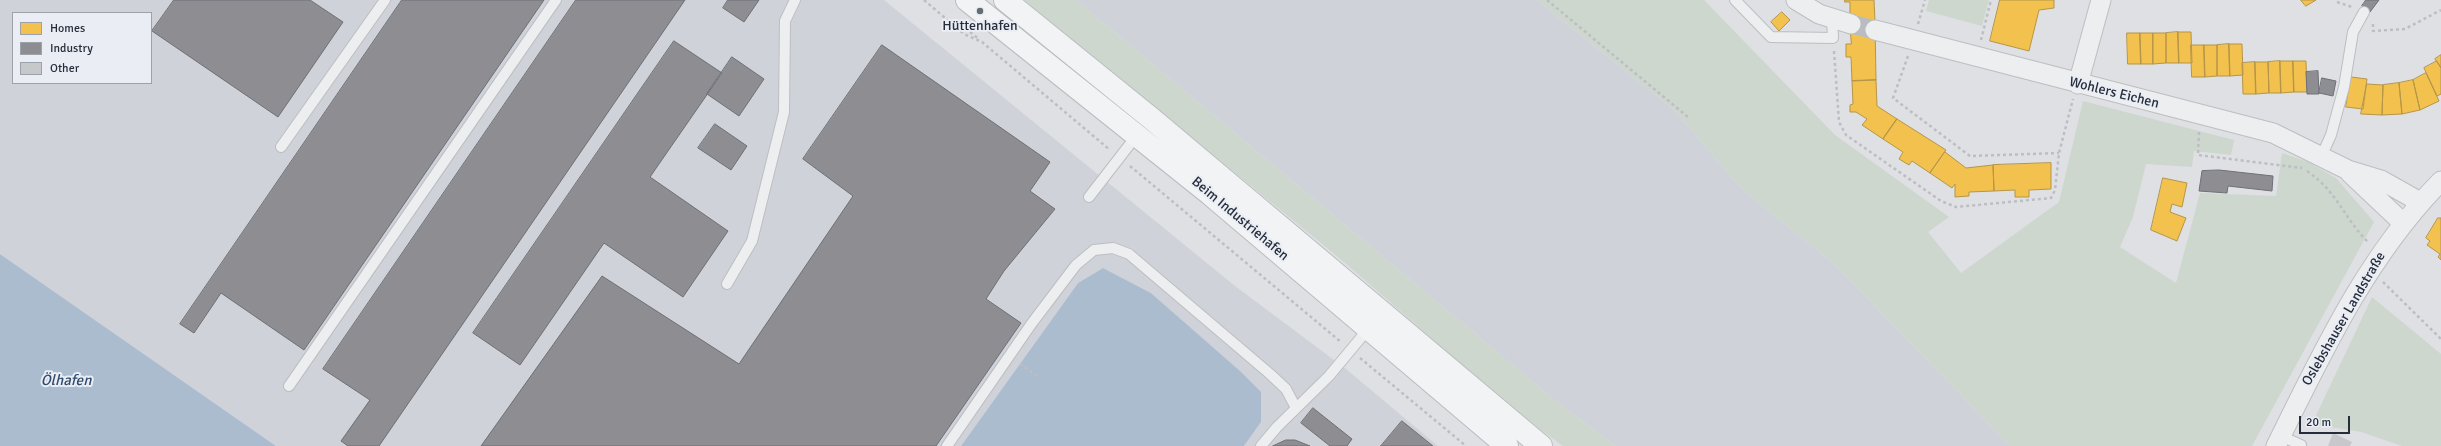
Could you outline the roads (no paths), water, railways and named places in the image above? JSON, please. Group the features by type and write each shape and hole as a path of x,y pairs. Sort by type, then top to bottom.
{"main road":[{"name":"Beim Industriehafen","path":"967,0 1137,135 1370,328 1507,446"},
{"name":"Beim Industriehafen","path":"1005,0 1152,119 1541,446"}],"street":[{"path":"1796,0 1832,19 1851,24"},
{"path":"2078,84 2101,0"},
{"name":"Wohlers Eichen","path":"1875,30 1977,58 2199,113 2273,133 2348,170 2381,180 2420,202"},
{"name":"Wohlers Eichen","path":"2348,170 2404,223"},
{"name":"Oslebshauser Landstraße","path":"2278,441 2310,375 2370,269 2420,202 2441,181"}],"lane":[{"path":"281,147 385,0"},
{"path":"289,386 556,0"},
{"path":"727,284 752,241 784,112 785,21 795,0"},
{"path":"1735,0 1772,37 1833,38 1832,19"},
{"path":"2321,157 2331,136 2344,87 2353,32 2364,12"},
{"path":"1089,197 1137,135"},
{"path":"948,446 1032,323 1076,265 1094,250 1113,248 1129,254 1286,388 1296,408"},
{"path":"1261,446 1296,408 1329,376 1370,328"},
{"path":"2278,441 2301,445"}],"water":[{"name":"Ölhafen","path":"0,254 276,446 0,446"},
{"path":"1103,268 1151,293 1239,370 1261,392 1261,422 1244,446 961,446 1078,283"}],"tunnel":[{"path":"1851,24 1875,30"}],"place":[{"name":"Hüttenhafen","path":"980,11"}]}
